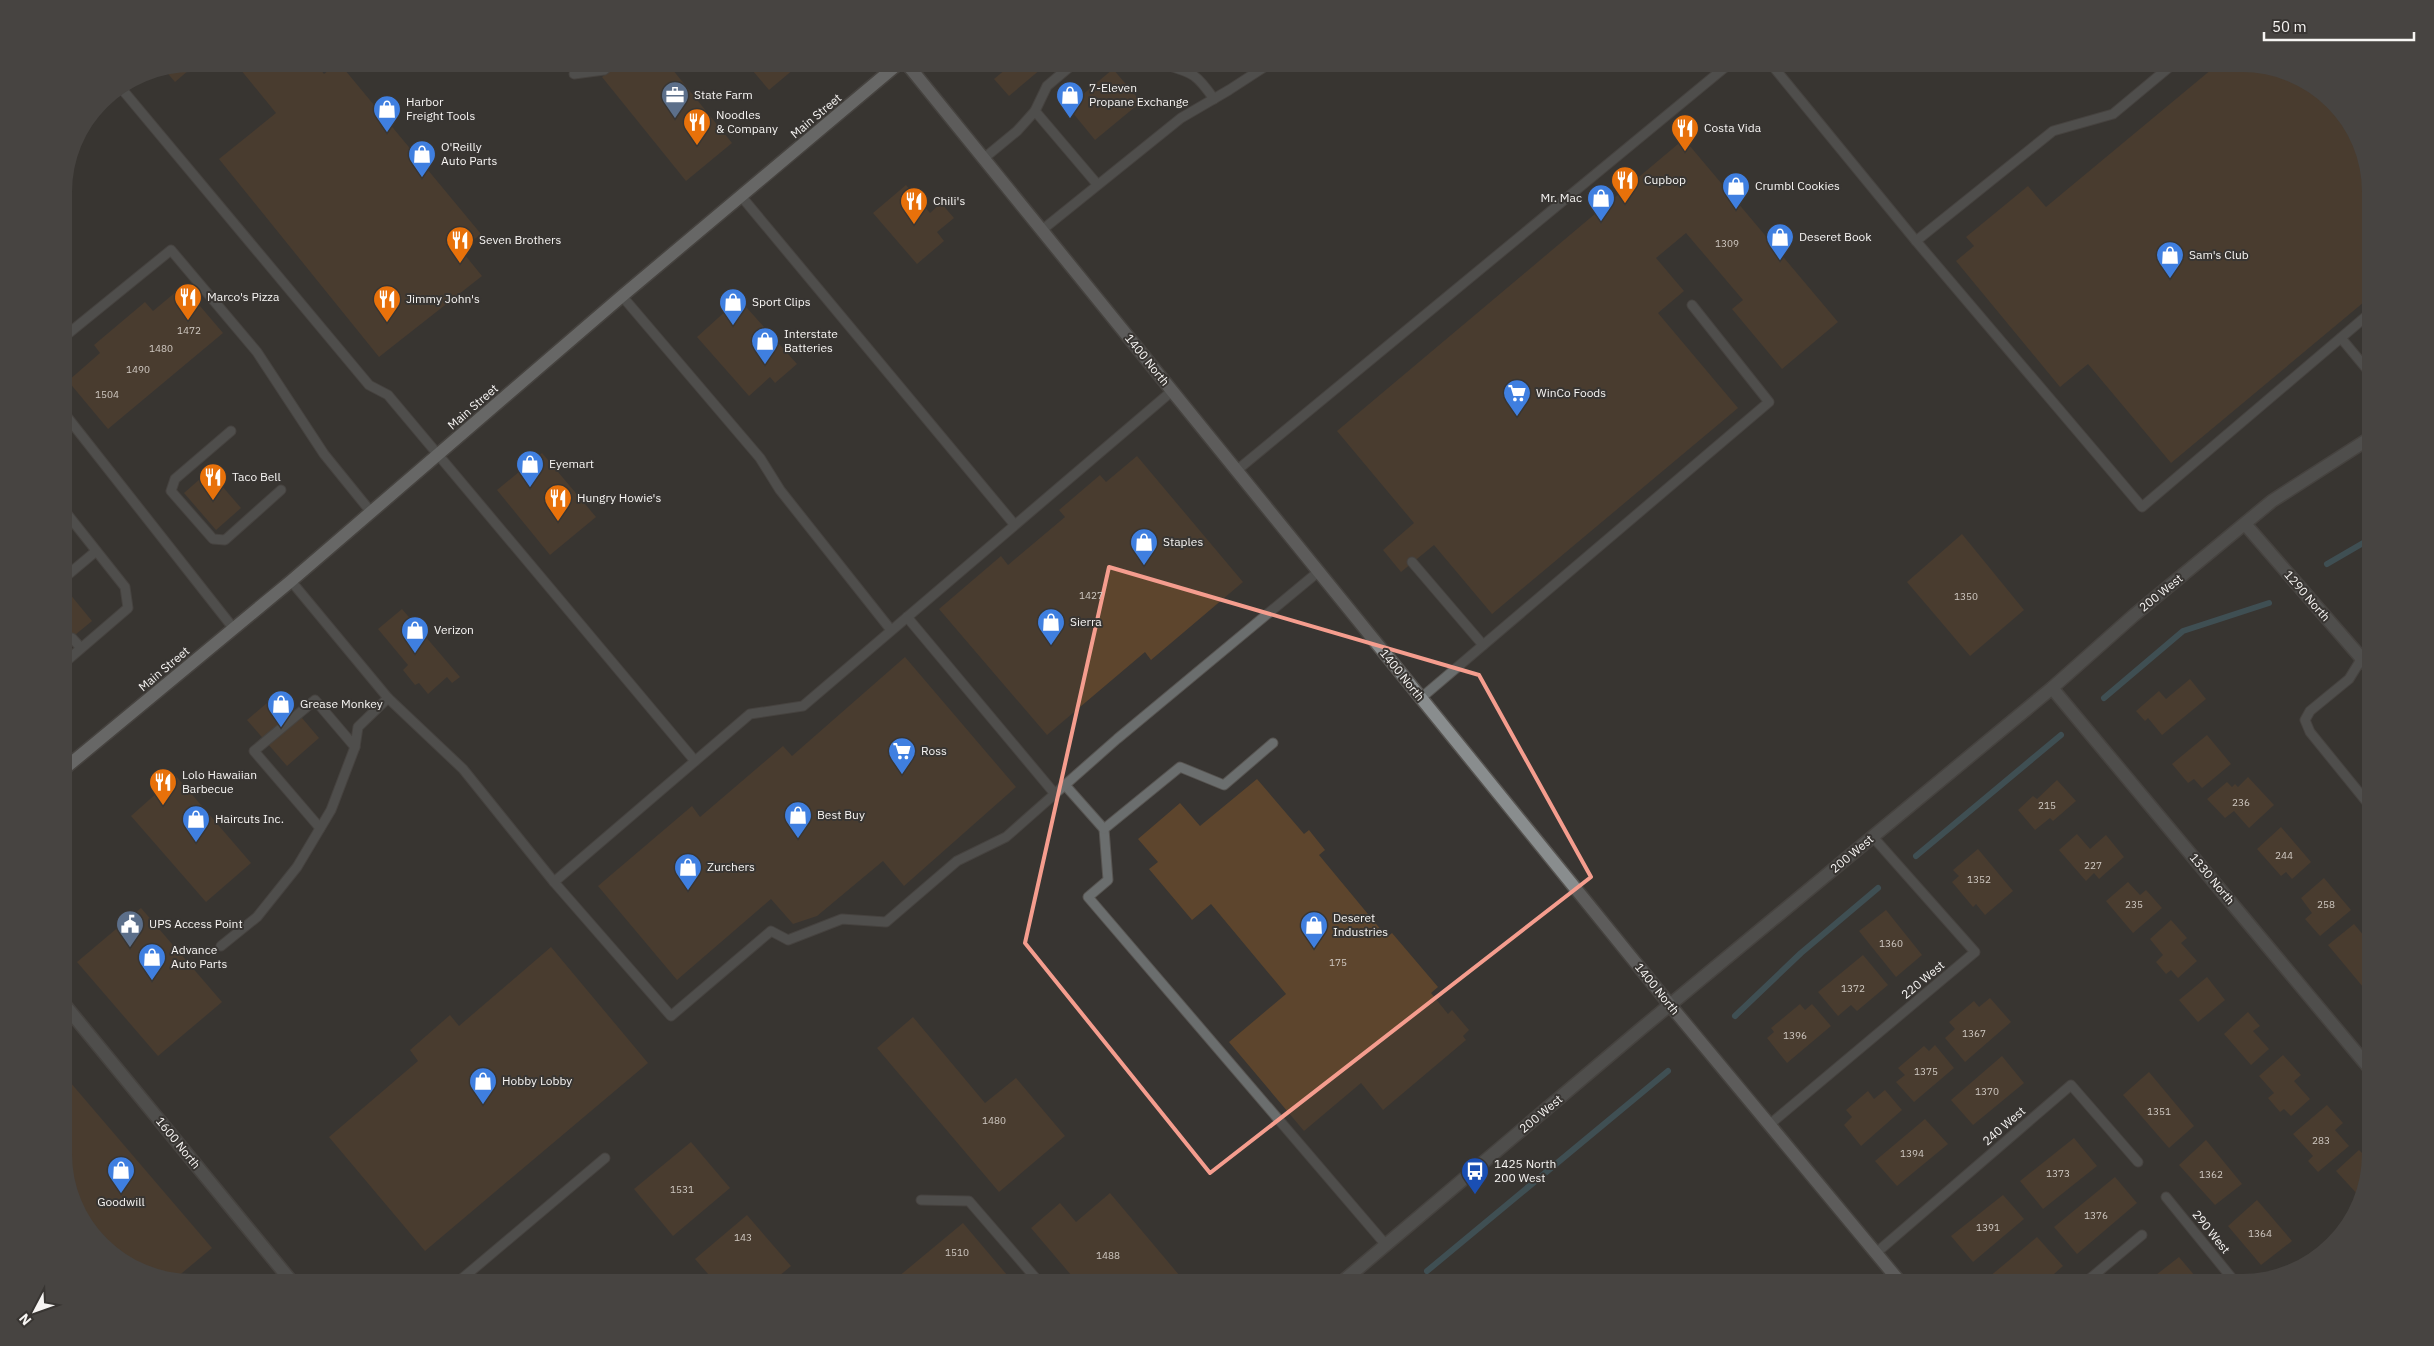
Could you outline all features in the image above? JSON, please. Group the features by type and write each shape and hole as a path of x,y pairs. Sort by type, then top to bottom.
{"main road":[{"name":"Main Street","path":"73,762 291,581 440,455 622,296 888,73"},
{"name":"1400 North","path":"914,73 1670,1005 1893,1274"}],"street":[{"name":"200 West","path":"1352,1274 1670,1005 2052,688 2133,616 2272,501 2361,444"},
{"name":"1290 North","path":"2245,524 2361,658"},
{"name":"1330 North","path":"2052,688 2362,1059"},
{"name":"1600 North","path":"73,1015 285,1274"}],"lane":[{"path":"1042,230 1180,118 1256,72"},
{"path":"1236,471 1719,72"},
{"path":"1778,72 1916,241 2142,507 2361,321"},
{"path":"1916,241 2053,131 2112,114 2162,72"},
{"path":"574,74 583,73"},
{"path":"984,159 1017,131 1036,111 1047,86 1063,73"},
{"path":"1191,73 1200,78 1214,99"},
{"path":"125,93 369,385 388,395 440,455 695,761"},
{"path":"1036,111 1098,184"},
{"path":"741,196 1014,524"},
{"path":"73,330 171,250 256,352 324,454 371,512"},
{"path":"622,296 760,458 780,490 891,630"},
{"path":"1421,698 1769,402 1692,305"},
{"path":"2341,338 2361,362"},
{"path":"554,882 750,714 803,706 1172,391"},
{"path":"73,424 234,629"},
{"path":"231,431 175,480 171,491 213,540 225,540 282,490"},
{"path":"73,522 125,587 128,608 73,655"},
{"path":"73,570 95,552"},
{"path":"1412,562 1483,645"},
{"path":"291,581 388,698 463,769 554,882 671,1016 771,931 788,940 842,919 886,922 957,861 1006,837 1318,572"},
{"path":"907,617 1055,794"},
{"path":"73,639 81,648"},
{"path":"2361,658 2349,679 2310,711 2305,720 2310,732 2362,796"},
{"path":"221,946 257,916 297,868 330,810 356,747 358,727 388,698"},
{"path":"320,828 254,751 315,700 356,747"},
{"path":"1104,829 1180,766 1224,784 1273,743"},
{"path":"1065,785 1104,829 1108,880 1088,897 1386,1245"},
{"name":"220 West","path":"1769,1125 1975,952 1873,837"},
{"name":"240 West","path":"1876,1253 2071,1085 2138,1162"},
{"path":"469,1274 605,1158"},
{"name":"290 West","path":"2166,1197 2229,1274"},
{"path":"921,1200 969,1201 1032,1274"},
{"path":"2096,1274 2142,1235"}],"highlighted area":[{"path":"1109,567 1479,675 1591,877 1210,1173 1025,943"}],"building":[{"name":"Sam's Club","path":"2208,72 2241,72 2280,79 2308,93 2332,113 2349,139 2355,154 2361,185 2361,304 2171,463 2088,364 2060,387 1956,261 1974,246 1966,237 2028,186 2046,207"},
{"path":"186,73 175,82 169,75"},
{"path":"243,73 347,73 481,234 461,250 482,276 379,357 219,159 276,113"},
{"path":"607,73 675,73 732,143 686,181 602,77"},
{"path":"754,73 790,73 769,90"},
{"path":"1002,73 1037,73 1009,96 994,79"},
{"path":"1109,73 1116,73 1141,102 1095,140 1068,107"},
{"path":"1684,139 1838,322 1782,369 1732,309 1743,300 1686,233 1656,258 1684,291 1658,313 1738,408 1492,614 1434,545 1401,572 1383,550 1414,523 1337,431"},
{"name":"Chili's","path":"906,185 930,213 941,203 954,218 937,232 944,241 917,264 873,213"},
{"path":"183,286 223,333 108,429 73,387 73,377 100,353 94,345 145,302 153,311"},
{"path":"739,299 797,364 775,383 770,377 749,396 697,337"},
{"path":"542,453 596,517 550,555 497,490"},
{"path":"1137,456 1243,582 1151,660 1145,652 1047,735 939,609 1001,556 1008,565 1065,517 1059,510 1100,475 1106,482"},
{"path":"209,471 241,508 216,530 184,493"},
{"path":"1962,534 2024,610 1970,656 1907,582"},
{"path":"73,598 92,621 73,637"},
{"path":"402,609 460,677 452,683 447,677 428,694 419,683 415,685 403,670 408,665 378,629"},
{"path":"905,657 1016,787 904,886 883,861 817,916 793,924 771,899 677,980 598,886 692,806 700,817 783,746 792,756"},
{"path":"2190,679 2206,699 2162,735 2148,718 2145,721 2136,711 2159,691 2166,699"},
{"path":"280,692 319,738 287,766 247,720"},
{"path":"2207,735 2231,764 2202,788 2194,779 2188,783 2172,764"},
{"path":"176,776 251,863 206,902 131,816"},
{"path":"2248,777 2274,805 2249,828 2234,811 2225,818 2207,799 2227,782 2232,787 2235,784 2238,787"},
{"path":"1257,779 1304,834 1309,830 1325,850 1319,855 1387,937 1392,933 1438,987 1431,993 1448,1014 1452,1010 1469,1030 1463,1036 1466,1040 1383,1110 1361,1083 1304,1131 1229,1042 1286,994 1211,904 1192,920 1149,869 1158,862 1138,839 1180,803 1200,826"},
{"path":"2057,780 2076,801 2053,821 2050,818 2035,830 2018,810 2033,796 2037,799"},
{"path":"2281,827 2311,862 2292,879 2286,872 2281,876 2257,849"},
{"path":"2077,834 2090,849 2106,835 2124,857 2099,879 2094,873 2086,881 2059,850"},
{"path":"1978,849 2013,891 1985,915 1976,904 1973,907 1952,882 1959,876 1953,870"},
{"path":"2324,878 2351,910 2320,936 2305,919 2312,913 2301,898"},
{"path":"2128,882 2140,895 2146,890 2162,908 2133,933 2106,901"},
{"path":"141,908 222,1002 158,1056 77,962"},
{"path":"1886,910 1922,955 1896,977 1859,931"},
{"path":"2171,920 2187,938 2181,943 2197,961 2178,978 2171,970 2166,974 2156,962 2163,955 2150,939"},
{"path":"2354,924 2362,933 2362,986 2328,945"},
{"path":"551,947 648,1063 425,1251 329,1137 418,1061 410,1050 450,1015 459,1026"},
{"path":"1863,955 1888,985 1857,1011 1851,1005 1838,1016 1818,992"},
{"path":"2207,977 2225,1000 2198,1022 2179,1000"},
{"path":"1990,998 2011,1022 1965,1062 1945,1038 1955,1029 1949,1022 1974,1001 1979,1007"},
{"path":"1800,1004 1805,1010 1812,1004 1831,1026 1787,1063 1767,1038 1774,1032 1771,1028"},
{"path":"2248,1012 2260,1026 2253,1031 2269,1049 2251,1065 2224,1034"},
{"path":"913,1017 985,1103 1016,1078 1065,1136 999,1192 877,1048"},
{"path":"1935,1045 1954,1068 1914,1102 1896,1082 1905,1075 1898,1068 1924,1046 1929,1051"},
{"path":"2283,1055 2301,1075 2294,1081 2310,1099 2291,1116 2284,1109 2280,1112 2268,1098 2274,1093 2259,1076"},
{"path":"2002,1056 2024,1083 1973,1125 1951,1100"},
{"path":"2149,1072 2194,1126 2169,1148 2123,1095"},
{"name":"Goodwill","path":"73,1086 212,1248 182,1273 169,1271 139,1261 113,1244 102,1233 85,1207 75,1177 73,1161"},
{"path":"1885,1090 1902,1110 1861,1146 1844,1125 1852,1117 1846,1110 1868,1091 1874,1099"},
{"path":"2327,1105 2343,1123 2335,1130 2349,1146 2318,1172 2308,1161 2313,1156 2293,1134"},
{"path":"1925,1119 1948,1144 1897,1186 1875,1161"},
{"path":"2074,1138 2097,1166 2043,1209 2020,1181"},
{"path":"2206,1140 2242,1184 2215,1205 2179,1165"},
{"path":"691,1142 730,1188 673,1236 634,1189"},
{"path":"2359,1150 2362,1153 2355,1191 2336,1171"},
{"path":"2115,1177 2137,1203 2077,1254 2054,1227"},
{"path":"1110,1193 1178,1274 1070,1274 1031,1228 1060,1203 1076,1222"},
{"path":"2003,1195 2024,1219 1973,1262 1951,1236"},
{"path":"2257,1200 2292,1241 2261,1265 2228,1226"},
{"path":"747,1215 791,1266 782,1274 708,1274 695,1259"},
{"path":"963,1223 1006,1274 902,1274"},
{"path":"2037,1237 2063,1266 2054,1274 1993,1274"},
{"path":"2179,1257 2193,1274 2157,1274"}],"waterway":[{"path":"2327,564 2361,544"},
{"path":"2104,698 2183,631 2269,603"},
{"path":"1916,856 2061,735"},
{"path":"1735,1016 1801,953 1878,888"},
{"path":"1427,1271 1668,1071"}],"place":[{"name":"State Farm","path":"675,119"},
{"name":"7-Eleven Propane Exchange","path":"1070,119"},
{"name":"Harbor Freight Tools","path":"387,133"},
{"name":"Noodles & Company","path":"697,146"},
{"name":"Costa Vida","path":"1685,152"},
{"name":"O'Reilly Auto Parts","path":"422,178"},
{"name":"Cupbop","path":"1625,204"},
{"name":"Crumbl Cookies","path":"1736,210"},
{"name":"Mr. Mac","path":"1601,222"},
{"name":"Chili's","path":"914,225"},
{"name":"Deseret Book","path":"1780,261"},
{"name":"Seven Brothers","path":"460,264"},
{"name":"Sam's Club","path":"2170,279"},
{"name":"Marco's Pizza","path":"188,321"},
{"name":"Jimmy John's","path":"387,323"},
{"name":"Sport Clips","path":"733,326"},
{"name":"Interstate Batteries","path":"765,365"},
{"name":"WinCo Foods","path":"1517,417"},
{"name":"Eyemart","path":"530,488"},
{"name":"Taco Bell","path":"213,501"},
{"name":"Hungry Howie's","path":"558,522"},
{"name":"Staples","path":"1144,566"},
{"name":"Sierra","path":"1051,646"},
{"name":"Verizon","path":"415,654"},
{"name":"Grease Monkey","path":"281,728"},
{"name":"Ross","path":"902,775"},
{"name":"Lolo Hawaiian Barbecue","path":"163,806"},
{"name":"Best Buy","path":"798,839"},
{"name":"Haircuts Inc.","path":"196,843"},
{"name":"Zurchers","path":"688,891"},
{"name":"UPS Access Point","path":"130,948"},
{"name":"Deseret Industries","path":"1314,949"},
{"name":"Advance Auto Parts","path":"152,981"},
{"name":"Hobby Lobby","path":"483,1105"},
{"name":"Goodwill","path":"121,1194"},
{"name":"1425 North 200 West","path":"1475,1195"}]}
